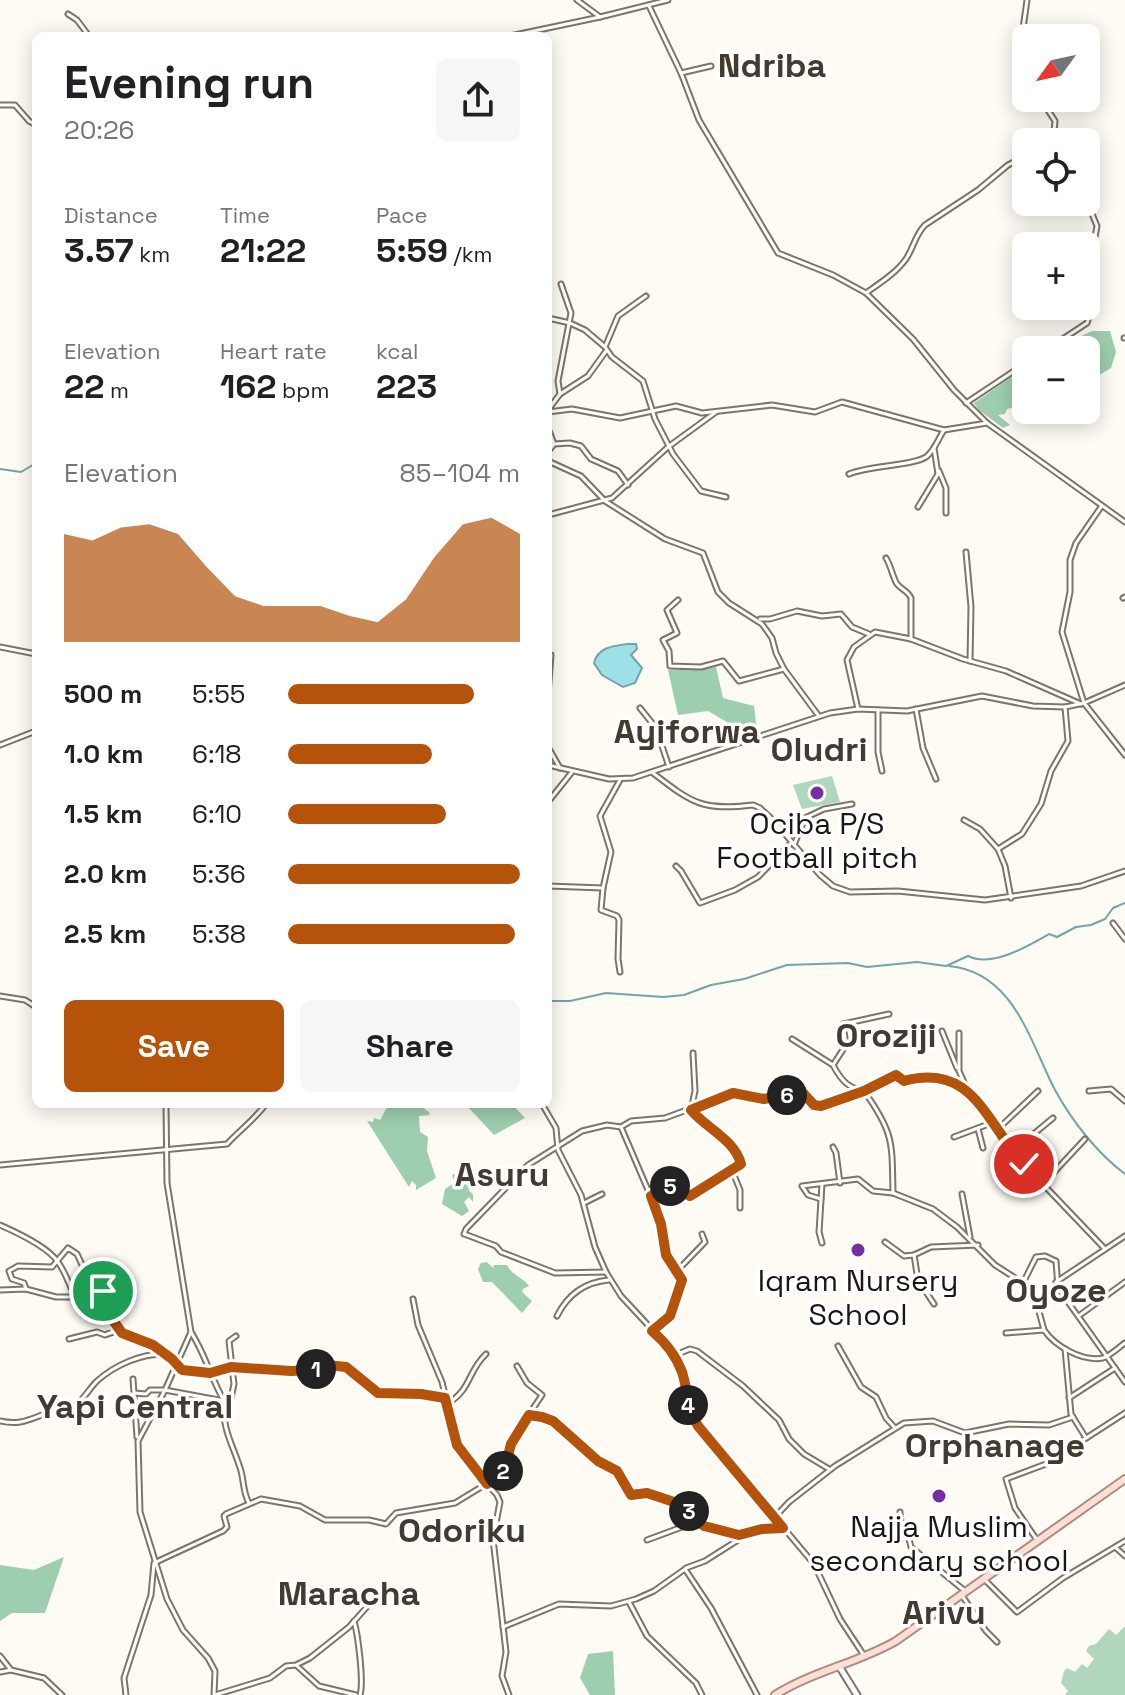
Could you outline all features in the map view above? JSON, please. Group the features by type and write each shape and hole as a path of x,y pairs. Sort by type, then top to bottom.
{"main road":[{"path":"780,1694 896,1641 1125,1479"}],"street":[{"path":"577,0 600,17"},
{"path":"529,32 668,0"},
{"path":"1024,24 1027,0"},
{"path":"649,6 699,120 778,253 800,260 866,293 913,339 966,403 987,423 1125,522"},
{"path":"68,14 86,32"},
{"path":"681,73 711,66"},
{"path":"0,105 18,107 32,123"},
{"path":"866,293 902,264 918,232 925,225 1012,163"},
{"path":"1067,336 1087,323 1089,317 1088,276 1097,226 1093,216"},
{"path":"560,394 558,381 570,323 570,308 561,284"},
{"path":"552,405 560,394 588,376 605,349 618,316 646,296"},
{"path":"552,319 585,330 643,381 668,447 701,491 726,497"},
{"path":"966,403 1012,372"},
{"path":"552,411 572,409 620,418 681,406 702,413 772,405 815,412 842,402 944,430 987,423"},
{"path":"552,514 612,500 668,447 716,412"},
{"path":"849,474 869,467 917,461 934,448 944,430"},
{"path":"552,439 554,444"},
{"path":"552,447 570,443 581,446 591,459 618,471 628,485"},
{"path":"934,448 946,488 946,513"},
{"path":"552,463 581,476 605,501"},
{"path":"918,507 939,471"},
{"path":"612,500 665,539 703,553 714,583 725,600 758,619 772,638 784,669 819,715"},
{"path":"1101,507 1076,543 1070,560 1070,592 1063,621 1065,644 1082,704 1125,755"},
{"path":"966,552 971,607 970,661"},
{"path":"886,558 896,582 911,598 911,639"},
{"path":"678,600 667,610 677,633 663,640 669,651 670,666 701,667 723,661 739,681 784,669"},
{"path":"758,619 770,619 797,611 822,616 841,614 852,627 869,634"},
{"path":"858,709 847,660 854,647 869,634 881,632 1006,671 1082,704"},
{"path":"0,647 32,653"},
{"path":"552,766 620,780 653,773 819,715 858,709 916,709 982,696 1033,706 1065,707 1082,704 1125,685"},
{"path":"998,849 1022,834 1041,804 1051,771 1068,741 1065,707"},
{"path":"640,708 656,728 669,767"},
{"path":"916,709 923,748 936,779"},
{"path":"878,710 878,752 882,771"},
{"path":"0,745 32,733"},
{"path":"552,754 560,768"},
{"path":"552,797 572,772"},
{"path":"653,773 688,799 706,806 753,805 760,808 820,875 841,890 908,892 975,900 1011,898 1081,886 1125,871"},
{"path":"620,780 600,816 611,852 601,910 617,916 620,923 620,972"},
{"path":"676,866 700,903 758,877 793,844 805,818 824,809 852,804"},
{"path":"964,820 980,829 998,849 1005,866 1011,898"},
{"path":"552,886 603,888"},
{"path":"1113,923 1125,939"},
{"path":"0,996 25,1000 32,1004"},
{"path":"833,1065 846,1045 843,1024 889,1014"},
{"path":"942,1031 967,1089 999,1128 1013,1151 1105,1249"},
{"path":"959,1033 959,1071"},
{"path":"792,1039 833,1065 849,1087 864,1091 882,1117 891,1138 893,1193"},
{"path":"691,1110 695,1091 693,1053"},
{"path":"606,1272 555,1273 464,1234 468,1225 535,1159 582,1131 665,1118 733,1093 764,1099 801,1091 814,1105 821,1106 864,1091 896,1075 904,1081 924,1076 939,1077 967,1089"},
{"path":"1089,1091 1111,1089 1125,1101"},
{"path":"999,1128 1038,1091"},
{"path":"166,1108 168,1195 191,1332 202,1349 224,1401 225,1433 238,1463 245,1495 251,1504"},
{"path":"0,1165 227,1144 239,1130 251,1124 263,1108"},
{"path":"544,1108 556,1128 557,1145 584,1203 595,1247 609,1280 673,1356 682,1373 695,1422 818,1570 840,1619 865,1657"},
{"path":"651,1196 670,1186 690,1196 741,1164 735,1150 724,1138 700,1121 691,1110"},
{"path":"1013,1151 1053,1118"},
{"path":"954,1137 994,1122"},
{"path":"621,1127 661,1224 666,1255 682,1280 671,1314 652,1331"},
{"path":"978,1129 983,1148"},
{"path":"1043,1184 1085,1139"},
{"path":"833,1147 840,1183"},
{"path":"732,1170 740,1190 740,1208"},
{"path":"821,1199 808,1195 802,1186 858,1179 873,1191 893,1193 933,1209 970,1237 995,1265 1023,1283 1037,1304 1044,1330 1052,1341 1065,1349 1099,1358 1125,1343"},
{"path":"822,1184 819,1232 822,1243"},
{"path":"584,1203 602,1194"},
{"path":"962,1194 970,1237"},
{"path":"0,1225 18,1232 57,1260 74,1297 90,1309 107,1312"},
{"path":"678,1270 705,1242 702,1234"},
{"path":"1056,1282 1125,1236"},
{"path":"885,1242 899,1254 914,1255 931,1247 978,1245"},
{"path":"26,1289 24,1283 12,1279 9,1271 18,1266 52,1267 67,1247 77,1254 83,1267 102,1285 107,1299 103,1306 122,1333"},
{"path":"914,1255 918,1280 934,1304"},
{"path":"1023,1283 1035,1258 1040,1256 1056,1261 1056,1282 1060,1292 1125,1382"},
{"path":"557,1316 571,1295 591,1283 609,1280"},
{"path":"1078,1316 1125,1282"},
{"path":"0,1290 26,1289 56,1297 74,1297"},
{"path":"413,1299 418,1325 437,1368 457,1445 500,1502 493,1539 506,1659 502,1676 509,1695"},
{"path":"1006,1333 1044,1330"},
{"path":"69,1339 97,1332 105,1335 122,1333 146,1340 167,1354 182,1370 210,1373 232,1368 291,1371 327,1365 349,1367 378,1393 445,1398"},
{"path":"138,1441 191,1332"},
{"path":"134,1393 165,1390 224,1401 231,1398 234,1390 229,1341 236,1336"},
{"path":"838,1346 861,1387 876,1397 886,1418 895,1428"},
{"path":"673,1356 690,1349 697,1351 743,1386 779,1420 789,1439 804,1454 830,1470"},
{"path":"1065,1349 1073,1417 1086,1438"},
{"path":"0,1421 21,1424 46,1413 62,1412 81,1401 98,1381 114,1370 144,1356 167,1354"},
{"path":"447,1404 463,1392 486,1354"},
{"path":"154,1563 223,1531 227,1527 224,1515 259,1499 306,1508 325,1520 369,1520 383,1524 396,1513 455,1503 487,1484 505,1468 511,1444 542,1394 527,1383 517,1366"},
{"path":"1069,1398 1115,1368"},
{"path":"133,1379 141,1519 167,1599 183,1630 208,1658 215,1671 214,1695 270,1678 286,1666 296,1665 323,1649 373,1600"},
{"path":"1037,1540 1015,1508 1006,1479 1046,1464 1125,1413"},
{"path":"529,1415 553,1421 598,1461 617,1471 631,1495 647,1493 677,1503 704,1526"},
{"path":"774,1518 830,1470 904,1423 926,1421 965,1433 1009,1424 1049,1425 1073,1417"},
{"path":"900,1512 911,1547 963,1593 986,1631 997,1642"},
{"path":"647,1540 682,1527 704,1526 744,1535"},
{"path":"503,1627 559,1604 594,1607 628,1601 654,1591 744,1535 762,1529 783,1528"},
{"path":"983,1578 1017,1612 1063,1578 1125,1541"},
{"path":"1116,1547 1125,1556"},
{"path":"126,1695 124,1678 152,1591 154,1563"},
{"path":"685,1569 711,1608 757,1695"},
{"path":"628,1601 647,1636 696,1683 702,1695"},
{"path":"296,1665 319,1686 358,1695 362,1683 357,1654 359,1640 354,1621"},
{"path":"0,1656 11,1670"},
{"path":"839,1666 857,1695"},
{"path":"0,1672 11,1670 44,1678 62,1695"}],"green space":[{"path":"1092,331 1110,331 1116,352 1111,368 1100,375 1100,336 1081,336"},
{"path":"1012,377 1012,408 998,415 1010,425 1003,428 974,403"},
{"path":"716,667 723,698 754,706 756,724 742,731 708,711 678,715 668,670"},
{"name":"Ociba P/S Football pitch","path":"832,776 840,802 802,809 793,785"},
{"path":"387,1108 424,1108 429,1112 430,1115 419,1116 420,1132 428,1137 427,1151 436,1178 416,1190 412,1181 409,1187 367,1121 373,1122 374,1118 380,1120"},
{"path":"469,1108 516,1108 525,1118 494,1135"},
{"path":"483,1167 488,1168 490,1177 483,1184 478,1181 471,1184 469,1191 473,1194 473,1202 469,1197 464,1202 469,1211 462,1216 442,1204 445,1189 454,1183 452,1175 461,1171 481,1174"},
{"path":"487,1262 493,1268 494,1265 507,1265 529,1286 522,1292 532,1301 522,1313 492,1282 483,1282 478,1269 481,1263"},
{"path":"64,1557 45,1613 12,1613 0,1621 0,1565 34,1570"},
{"path":"1125,1626 1125,1695 1065,1695 1068,1691 1061,1683 1064,1671 1067,1668 1075,1672 1082,1664 1087,1668 1094,1659 1086,1651 1089,1646 1096,1644 1109,1629 1116,1635"},
{"path":"613,1651 615,1695 590,1695 580,1678 588,1654"}],"water":[{"path":"636,644 637,649 631,655 642,668 635,683 623,687 602,675 594,663 603,650"}],"waterway":[{"path":"0,469 21,472 32,465"},
{"path":"552,1001 570,1001 606,993 663,997 684,995 787,965 848,963 867,967 917,962 946,966 968,956 988,959 1020,949 1049,934 1057,937 1076,927 1091,925 1105,919 1113,908 1125,903"},
{"path":"949,966 971,971 1005,995 1028,1031 1069,1113 1095,1146 1125,1174"}],"place":[{"name":"Ociba P/S Football pitch","path":"817,793"},
{"name":"Iqram Nursery School","path":"858,1250"},
{"name":"Najja Muslim secondary school","path":"939,1496"}],"district":[{"name":"Ndriba","path":"772,65"},
{"name":"Ayiforwa","path":"687,731"},
{"name":"Oludri","path":"819,749"},
{"name":"Oroziji","path":"886,1035"},
{"name":"Asuru","path":"502,1174"},
{"name":"Oyoze","path":"1056,1290"},
{"name":"Yapi Central","path":"135,1406"},
{"name":"Orphanage","path":"995,1445"},
{"name":"Odoriku","path":"462,1530"},
{"name":"Maracha","path":"349,1593"},
{"name":"Arivu","path":"944,1612"}],"route":[{"path":"103,1291 107,1299 103,1306 122,1333 146,1340 167,1354 182,1370 210,1373 231,1367 263,1371 310,1370 327,1365 349,1367 378,1393 445,1398 457,1445 487,1484 507,1465 511,1444 529,1415 542,1417 553,1421 598,1461 619,1473 629,1494 647,1493 677,1503 704,1526 744,1535 754,1530 783,1528 695,1422 680,1368 652,1331 670,1316 682,1280 666,1255 663,1229 651,1196 670,1186 690,1196 741,1164 729,1143 700,1121 691,1110 733,1093 764,1099 801,1091 814,1105 821,1106 864,1091 896,1075 904,1081 935,1076 967,1089 1024,1164"}]}
